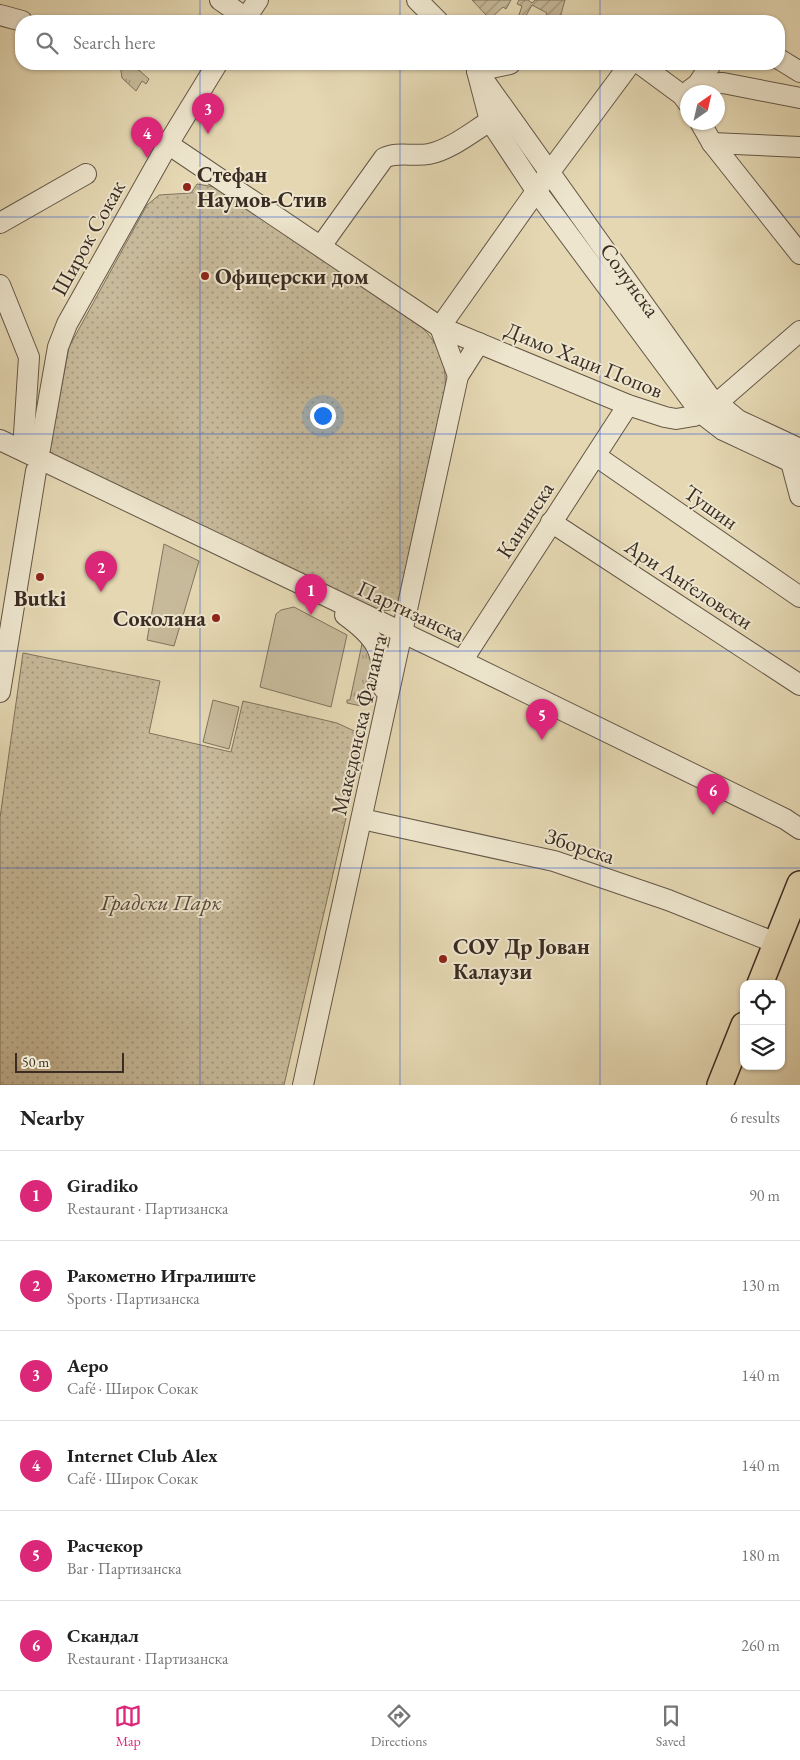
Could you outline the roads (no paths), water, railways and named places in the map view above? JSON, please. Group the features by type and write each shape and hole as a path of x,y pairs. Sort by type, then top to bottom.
{"main road":[{"path":"762,980 800,884"},
{"path":"720,1085 740,1035"}],"street":[{"path":"220,0 239,15"},
{"path":"248,15 258,0"},
{"path":"417,0 432,15"},
{"path":"0,15 15,19"},
{"path":"785,63 800,72"},
{"name":"Широк Сокак","path":"32,450 58,347 64,332 176,149 214,70"},
{"name":"Солунска","path":"475,70 490,121 537,192 723,430 797,459"},
{"name":"Солунска","path":"475,70 701,386 708,409"},
{"path":"440,327 549,173 626,70"},
{"path":"650,70 680,88"},
{"path":"696,85 707,70"},
{"path":"716,85 722,83 800,98"},
{"path":"321,246 384,158 392,154 417,156 431,154 490,121"},
{"path":"705,130 712,142 800,254"},
{"path":"712,142 800,147"},
{"path":"176,149 440,327 479,343"},
{"path":"0,223 86,174"},
{"path":"0,285 29,356 32,450"},
{"path":"440,327 458,376"},
{"path":"708,409 800,331"},
{"name":"Димо Хаџи Попов","path":"479,343 628,405 665,418 687,417 708,409"},
{"name":"Македонска Фаланга","path":"303,1085 385,711 404,634 458,376 479,343"},
{"name":"Канинска","path":"462,661 628,405"},
{"name":"Партизанска","path":"0,440 32,450 310,589 785,819 800,829"},
{"name":"Тушин","path":"596,456 800,597"},
{"path":"797,459 800,496"},
{"path":"0,692 36,470"},
{"name":"Ари Анѓеловски","path":"551,522 800,685"},
{"path":"310,589 365,630 376,643 383,666 385,711"},
{"name":"Зборска","path":"362,819 554,861 668,900 776,943"}],"place":[{"name":"Аеро","path":"208,134"},
{"name":"Internet Club Alex","path":"147,158"},
{"name":"Стефан Наумов-Стив","path":"187,187"},
{"name":"Офицерски дом","path":"205,276"},
{"name":"Butki","path":"40,577"},
{"name":"Ракометно Игралиште","path":"101,592"},
{"name":"Giradiko","path":"311,615"},
{"name":"Соколана","path":"216,618"},
{"name":"Расчекор","path":"542,740"},
{"name":"Скандал","path":"713,815"},
{"name":"СОУ Др Јован Калаузи","path":"443,959"}],"park label":[{"name":"Градски Парк","path":"161,902"}]}
